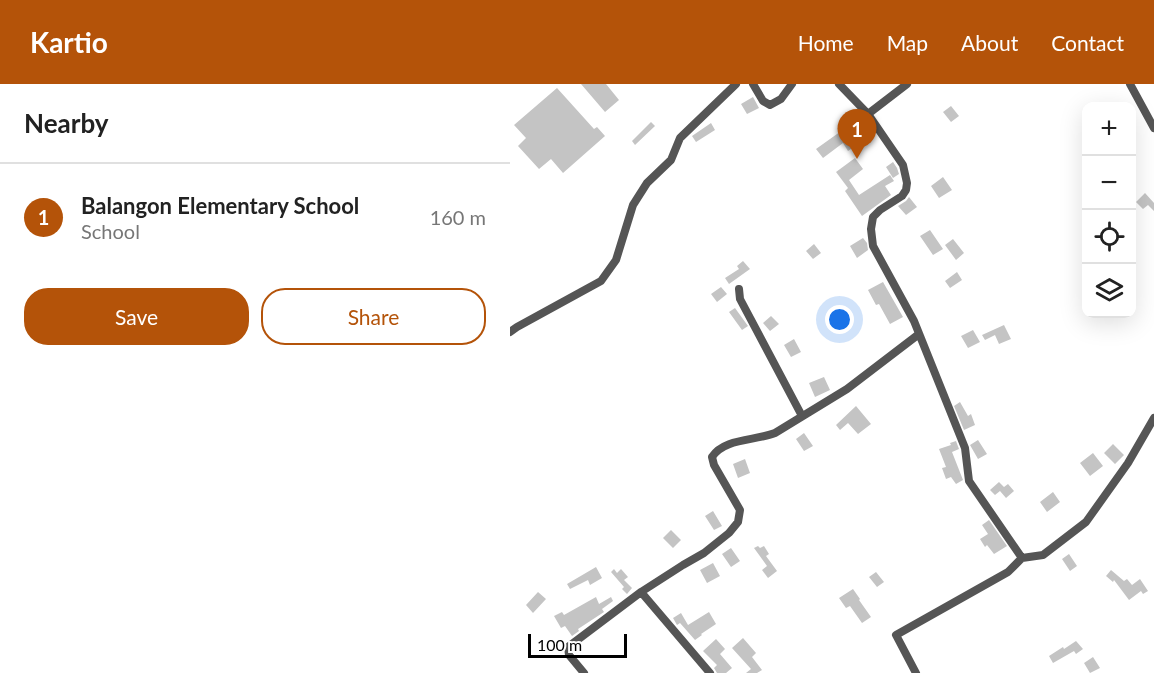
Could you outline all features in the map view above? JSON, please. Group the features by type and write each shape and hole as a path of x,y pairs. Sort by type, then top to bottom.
{"street":[{"path":"510,332 601,281 616,260 633,206 647,183 671,160 680,138 736,84"},
{"path":"753,84 763,101 770,105 781,99 792,84"},
{"path":"839,84 868,114 903,165 907,183 906,190 902,196 873,217 871,229 873,246 915,321 965,448 969,481 1022,558"},
{"path":"868,114 907,84"},
{"path":"1130,84 1154,128"},
{"path":"739,289 740,299 802,417"},
{"path":"582,672 569,655 568,647 641,592 704,553 729,533 738,522 740,510 714,465 712,458 717,451 737,442 774,433 802,417 847,389 920,334"},
{"path":"916,673 896,635 1008,572 1022,558 1043,555 1086,522 1128,463 1154,418"},
{"path":"641,592 710,673"}],"building":[{"path":"581,84 606,84 619,100 605,112"},
{"path":"557,88 594,129 597,127 605,136 563,173 551,159 539,169 518,146 526,138 514,125"},
{"path":"753,97 759,108 747,114 741,104"},
{"path":"951,106 959,116 951,122 943,112"},
{"path":"858,119 865,130 868,128 872,134 848,151 843,143 823,158 816,149"},
{"path":"651,122 655,126 635,145 632,141"},
{"path":"711,123 715,130 696,142 692,136"},
{"path":"855,158 863,169 849,180 859,195 890,175 894,181 885,186 891,195 862,216 845,191 848,188 836,172"},
{"path":"893,162 899,174 893,178 886,167"},
{"path":"943,177 952,190 939,198 931,186"},
{"path":"1145,193 1154,203 1154,211 1148,205 1143,209 1136,202"},
{"path":"909,197 917,207 906,215 898,206"},
{"path":"930,230 943,249 933,255 920,236"},
{"path":"863,238 868,250 857,258 850,246"},
{"path":"953,239 964,253 956,260 945,245"},
{"path":"814,244 821,253 813,259 806,251"},
{"path":"743,261 750,269 729,284 725,278 739,269 737,266"},
{"path":"957,272 962,280 950,288 945,281"},
{"path":"883,282 903,317 890,324 868,290"},
{"path":"721,287 727,294 717,302 711,294"},
{"path":"735,308 748,326 742,330 729,312"},
{"path":"771,316 779,324 770,331 763,323"},
{"path":"1004,325 1011,339 999,344 995,335 985,340 982,335"},
{"path":"973,330 980,342 968,348 961,336"},
{"path":"794,339 801,352 791,357 784,345"},
{"path":"824,377 830,390 815,397 809,383"},
{"path":"960,402 968,416 971,414 975,425 964,430 954,406"},
{"path":"856,406 871,424 858,434 848,423 840,430 836,425"},
{"path":"804,433 813,446 804,451 796,439"},
{"path":"978,440 987,454 978,459 970,445"},
{"path":"956,441 959,449 952,452 963,480 956,484 951,477 946,479 942,468 946,467 939,449"},
{"path":"1113,444 1124,455 1115,464 1104,453"},
{"path":"1093,453 1103,466 1090,476 1080,463"},
{"path":"745,459 750,473 738,478 733,464"},
{"path":"999,482 1004,487 1008,484 1014,491 1006,498 1000,491 995,495 990,490"},
{"path":"1053,492 1060,502 1047,512 1040,502"},
{"path":"713,511 722,526 714,530 705,516"},
{"path":"989,520 1007,546 994,554 987,545 985,547 980,539 988,534 982,525"},
{"path":"671,530 681,540 673,548 663,538"},
{"path":"758,546 760,548 764,546 769,554 766,556 777,571 768,578 762,570 767,566 754,548"},
{"path":"731,548 740,561 731,567 722,554"},
{"path":"1069,554 1077,566 1070,571 1062,559"},
{"path":"713,563 720,576 707,583 700,570"},
{"path":"596,567 602,578 590,585 588,580 570,589 567,584"},
{"path":"614,569 617,573 621,569 628,577 624,580 632,588 627,594 611,572"},
{"path":"1111,570 1124,581 1127,579 1132,585 1140,579 1148,591 1143,594 1141,591 1129,600 1114,580 1113,582 1106,576"},
{"path":"876,572 884,582 877,587 869,577"},
{"path":"853,589 871,617 862,623 850,606 846,608 839,598"},
{"path":"538,592 546,599 533,613 526,605"},
{"path":"596,597 599,604 611,597 613,601 602,609 604,612 578,629 579,631 572,636 565,626 561,628 554,616 562,612 564,615"},
{"path":"709,612 716,624 695,640 680,623 677,625 673,618 681,613 688,625"},
{"path":"743,638 756,653 752,657 762,670 757,673 746,673 751,669 732,648"},
{"path":"716,639 725,649 720,654 732,668 726,673 717,673 714,668 717,665 703,651"},
{"path":"1076,641 1083,649 1076,654 1074,651 1053,663 1049,656"},
{"path":"1093,657 1100,668 1090,673 1084,663"}],"place":[{"name":"Balangon Elementary School","path":"857,159"}]}
